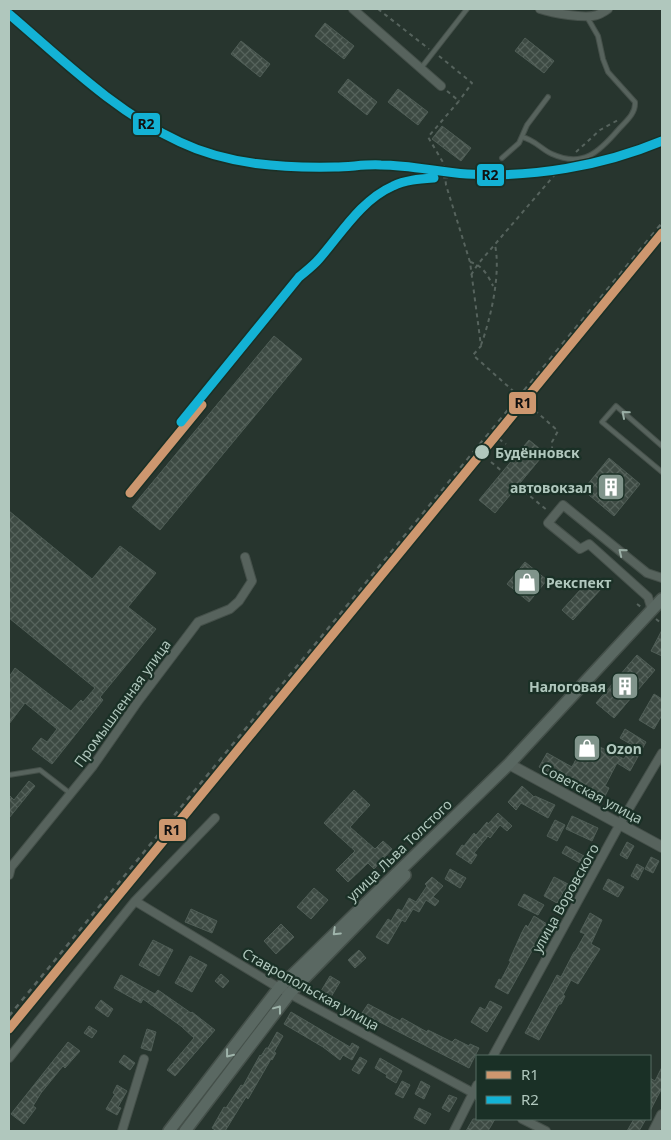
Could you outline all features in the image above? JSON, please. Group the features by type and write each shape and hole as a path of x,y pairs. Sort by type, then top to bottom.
{"main road":[{"name":"улица Льва Толстого","path":"185,1131 290,993 510,765 658,606"},
{"name":"улица Льва Толстого","path":"169,1131 279,988 510,765"}],"street":[{"path":"353,9 441,86"},
{"path":"540,9 550,12 586,15 597,15 608,9"},
{"path":"658,606 589,544 580,549 548,522 563,506 648,573 662,578"},
{"name":"Промышленная улица","path":"9,875 11,867 71,794 198,622 230,609 239,601 252,581 245,557"},
{"name":"улица Воровского","path":"494,1055 620,824 662,753"},
{"name":"Советская улица","path":"510,765 662,847"},
{"path":"9,1058 134,901 214,818"},
{"name":"Ставропольская улица","path":"134,901 279,988 475,1094"},
{"path":"122,1131 144,1059"},
{"path":"454,1131 475,1094"},
{"path":"654,1131 662,1115"},
{"path":"524,1120 546,1131"}],"lane":[{"path":"421,68 467,9"},
{"path":"522,137 531,139 553,154 569,159 584,158 601,150 630,117 636,106 635,102 608,72 598,36 586,15"},
{"path":"502,158 519,144 527,125 548,97"},
{"path":"662,446 616,406 602,422 662,472"},
{"path":"9,775 40,770 71,794"}],"path":[{"path":"441,86 459,101 428,137 444,164 446,185 470,262 481,346"},
{"path":"471,275 478,264 569,159 600,130 614,122 630,117"},
{"path":"495,245 497,264 489,319 481,346 473,356 558,431 552,442 552,451"},
{"path":"470,262 478,264 490,279 494,288"},
{"path":"499,438 506,444"},
{"path":"490,462 503,472"},
{"path":"518,486 554,516"}],"building":[{"path":"325,23 354,46 344,59 315,36"},
{"path":"525,38 554,61 544,73 515,51"},
{"path":"241,41 270,64 260,77 231,54"},
{"path":"348,79 377,102 367,115 338,92"},
{"path":"398,89 428,112 418,125 388,102"},
{"path":"442,126 471,148 461,161 432,139"},
{"path":"274,336 302,359 160,530 132,507"},
{"path":"529,440 545,453 495,513 479,500"},
{"name":"автовокзал","path":"609,458 640,484 614,516 583,490"},
{"path":"9,511 92,579 120,546 156,573 128,607 156,629 100,697 103,700 52,764 32,749 41,738 47,742 57,729 25,703 9,724 9,677 15,668 71,711 81,700 83,702 95,688 9,618"},
{"name":"Рекспект","path":"525,562 547,580 529,602 507,584"},
{"path":"590,579 601,589 573,620 562,610"},
{"path":"662,630 662,656 651,651"},
{"name":"Налоговая","path":"637,655 655,670 614,718 596,703"},
{"path":"654,694 662,699 662,715 654,729 639,720"},
{"path":"625,729 646,742 630,771 617,763 605,786 609,788 603,800 539,767 547,753 572,767 586,740 624,759 632,745 620,738"},
{"path":"29,781 35,786 9,818 9,795 14,800"},
{"path":"522,786 534,797 555,805 548,818 521,803 516,810 508,802"},
{"path":"354,790 370,805 350,827 375,849 383,841 392,849 374,869 368,863 348,882 336,870 355,851 324,823"},
{"path":"498,813 512,826 507,831 500,825 490,838 488,836 474,853 477,855 471,864 456,854 474,833 476,835"},
{"path":"572,816 598,828 592,841 566,829"},
{"path":"555,820 565,825 557,841 547,836"},
{"path":"627,842 634,846 627,859 620,855"},
{"path":"566,846 584,856 580,863 562,853"},
{"path":"651,857 659,861 653,873 645,869"},
{"path":"637,864 644,868 638,880 631,876"},
{"path":"450,869 466,878 460,888 445,879"},
{"path":"432,877 443,886 433,897 439,901 435,906 426,900 419,912 413,909 405,922 402,920 388,944 376,937 388,919 391,921 398,909 402,911 409,898 416,902 427,886 425,884"},
{"path":"554,877 568,884 557,903 544,896"},
{"path":"608,879 624,887 618,897 603,889"},
{"path":"314,888 328,900 311,919 297,907"},
{"path":"524,894 544,905 538,915 518,905"},
{"path":"191,909 217,921 212,933 185,922"},
{"path":"590,913 602,920 591,944 600,949 578,984 571,980 563,995 565,996 561,1004 559,1004 539,1040 525,1033 557,975 561,977 585,934 580,932"},
{"path":"534,916 547,924 508,994 495,987 511,961 509,961 522,932 526,925 528,927"},
{"path":"281,924 294,937 276,954 264,941"},
{"path":"153,940 173,950 159,976 139,965"},
{"path":"359,950 366,958 355,968 348,960"},
{"path":"190,956 207,965 192,992 175,983"},
{"path":"221,974 229,981 223,988 215,981"},
{"path":"121,975 155,994 158,990 192,1012 215,1030 175,1076 167,1070 194,1038 181,1026 143,999 141,1003 114,988"},
{"path":"330,976 340,982 331,997 321,991"},
{"path":"101,1000 113,1009 108,1017 95,1008"},
{"path":"490,1001 502,1007 487,1032 471,1022 480,1007 485,1010"},
{"path":"368,1004 400,1021 402,1018 427,1032 428,1030 452,1042 455,1039 469,1046 470,1044 479,1048 469,1068 362,1013"},
{"path":"291,1012 350,1047 352,1043 359,1047 352,1060 343,1055 340,1060 323,1047 284,1024"},
{"path":"89,1026 97,1031 92,1038 84,1033"},
{"path":"147,1029 156,1032 151,1051 141,1048"},
{"path":"277,1032 283,1036 274,1052 276,1053 248,1099 246,1097 225,1131 217,1131 212,1128 224,1107 226,1108 241,1085 243,1086 260,1055 268,1048"},
{"path":"68,1042 80,1051 65,1068 63,1066 41,1093 33,1106 36,1108 24,1124 11,1114"},
{"path":"124,1055 135,1063 130,1070 119,1062"},
{"path":"360,1057 367,1061 359,1074 352,1070"},
{"path":"380,1058 402,1071 396,1083 375,1068"},
{"path":"662,1067 662,1088 651,1109 651,1079 655,1081"},
{"path":"402,1081 410,1085 403,1098 395,1094"},
{"path":"421,1081 430,1086 424,1099 415,1094"},
{"path":"117,1085 127,1091 118,1107 121,1108 117,1115 106,1109 115,1094 113,1093"},
{"path":"449,1095 457,1098 449,1112 442,1108"},
{"path":"419,1108 431,1114 425,1124 414,1118"},
{"path":"473,1119 494,1120 488,1131 466,1131"},
{"path":"633,1120 645,1120 639,1131 627,1131"}],"railway":[{"path":"9,14 90,84 133,116 156,130 198,150 256,164 296,167 392,165 467,174 516,174 541,172 591,163 639,150 662,141"},
{"path":"181,422 299,277 317,262 370,201 400,183 450,177"},
{"path":"9,1016 662,223"},
{"path":"130,493 190,419"}],"transit line":[{"name":"R2","path":"9,14 90,84 133,116 156,130 198,150 256,164 296,167 392,165 467,174 516,174 541,172 591,163 639,150 662,141"},
{"name":"R2","path":"181,422 299,277 317,262 361,209 382,192 398,184 434,178"},
{"name":"R1","path":"9,1029 662,233"},
{"name":"R1","path":"130,493 202,405"}],"place":[{"name":"Будённовск","path":"482,452"},
{"name":"автовокзал","path":"611,487"},
{"name":"Рекспект","path":"527,582"},
{"name":"Налоговая","path":"625,686"},
{"name":"Ozon","path":"587,748"}]}
